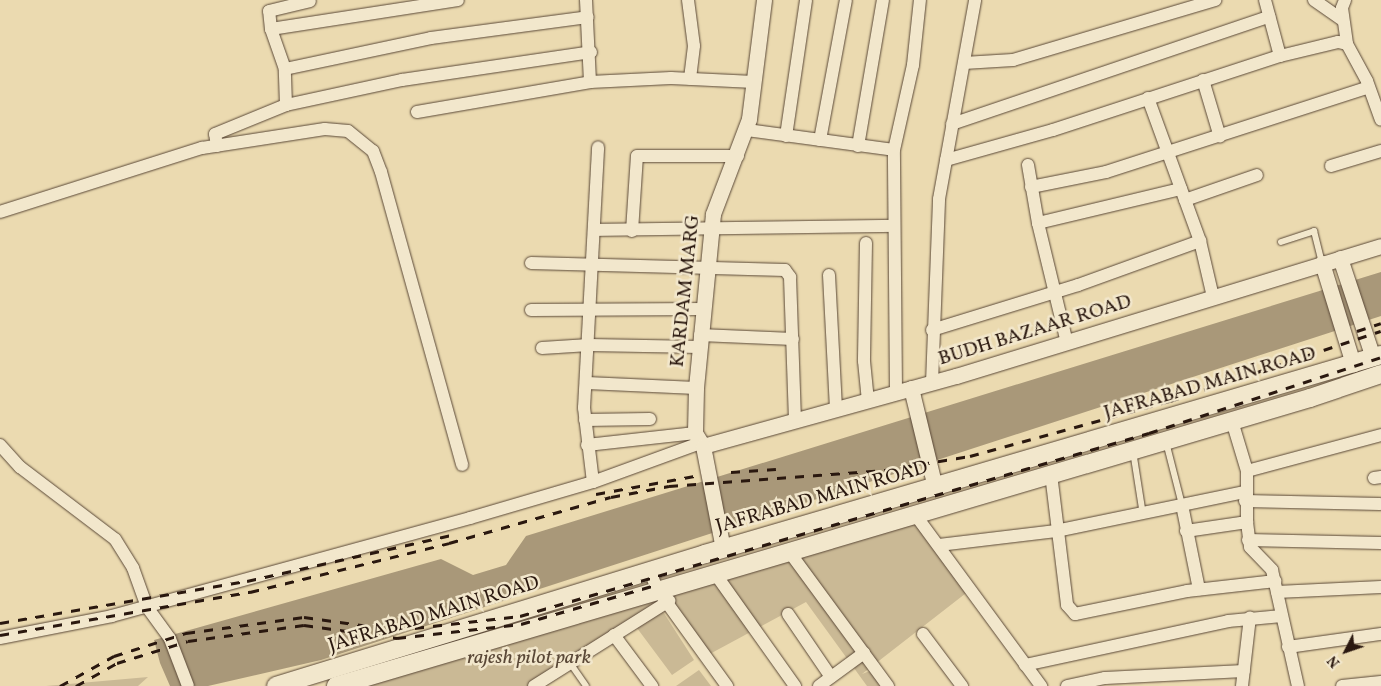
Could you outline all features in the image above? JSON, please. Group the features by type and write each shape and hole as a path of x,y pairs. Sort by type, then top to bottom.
{"main road":[{"name":"JAFRABAD MAIN ROAD","path":"276,686 723,549 1377,356"},
{"name":"JAFRABAD MAIN ROAD","path":"336,686 663,595 714,572 1232,421 1381,374"}],"street":[{"path":"286,106 285,69 271,29 269,11 311,0"},
{"path":"271,29 455,0"},
{"path":"586,0 592,52 590,82"},
{"path":"688,0 694,46 690,79"},
{"name":"KARDAM MARG","path":"723,549 700,441 696,388 709,271 711,232 718,199 738,156 747,130 764,0"},
{"path":"786,136 806,0"},
{"path":"820,140 846,0"},
{"path":"858,146 883,0"},
{"path":"920,0 913,65 894,150 894,226 904,390 917,411 936,487"},
{"path":"932,383 932,330 938,207 975,0"},
{"path":"964,63 1013,60 1215,0"},
{"path":"1265,0 1280,56"},
{"path":"1314,0 1342,20"},
{"path":"1345,0 1342,20 1348,44 1370,87 1381,120"},
{"path":"285,69 431,38 588,17"},
{"path":"952,124 1270,17"},
{"path":"946,160 1053,130 1280,56 1338,42 1348,44"},
{"path":"217,146 215,134 286,106 402,80 592,52"},
{"path":"417,112 590,82 690,79 754,82"},
{"path":"1203,80 1220,137"},
{"path":"1031,187 1106,172 1220,137 1370,87"},
{"path":"1148,98 1200,241 1213,297"},
{"path":"0,212 217,146 325,129 348,131 373,151 462,464"},
{"path":"747,130 894,150"},
{"path":"593,482 585,420 598,147"},
{"path":"1331,166 1381,151"},
{"path":"632,231 637,156 738,156"},
{"path":"1028,165 1038,223 1067,343"},
{"path":"1038,223 1183,194 1258,175"},
{"path":"595,230 711,232 894,226"},
{"path":"932,330 1055,292 1200,241"},
{"path":"866,243 864,362 868,401"},
{"name":"BUDH BAZAAR ROAD","path":"700,441 796,422 1067,343 1381,246"},
{"path":"1340,258 1377,356"},
{"path":"1322,263 1353,364"},
{"path":"531,264 593,268 709,271 785,270 790,277 796,422"},
{"path":"829,275 836,410"},
{"path":"531,310 590,308 704,309"},
{"path":"542,348 793,339"},
{"path":"587,383 696,388"},
{"path":"585,420 650,419"},
{"path":"1232,421 1246,470 1245,497 1248,540 1253,552 1272,570 1298,686"},
{"path":"1246,470 1381,435"},
{"path":"587,445 700,441"},
{"path":"0,638 146,607 593,482 700,441"},
{"path":"0,445 20,467 115,539 133,568 146,607 170,639 188,686"},
{"path":"1051,474 1056,531 1067,605 1075,614 1199,589 1276,586 1381,586"},
{"path":"938,545 1056,531 1143,515 1182,505 1245,497 1380,504"},
{"path":"1182,505 1199,589"},
{"path":"914,514 1025,665 1037,685"},
{"path":"1186,531 1247,522"},
{"path":"1248,540 1381,543"},
{"path":"788,550 888,686"},
{"path":"650,571 663,595 727,686"},
{"path":"714,572 795,686"},
{"path":"534,686 614,635 663,595"},
{"path":"788,614 831,677"},
{"path":"1025,665 1250,617 1282,616"},
{"path":"1242,686 1250,617"},
{"path":"923,634 962,686"},
{"path":"1288,647 1381,634"},
{"path":"614,635 652,686"},
{"path":"819,686 864,654"},
{"path":"1068,686 1105,678 1244,671"},
{"path":"1342,686 1381,682"}],"lane":[{"path":"1281,242 1314,232 1322,263"},
{"path":"1166,440 1182,505"},
{"path":"1132,450 1143,515"},
{"path":"570,664 586,686"}],"green space":[{"name":"rajesh pilot park","path":"914,513 970,590 862,674 875,669 888,686 867,686 806,602 706,656 668,602 660,607 694,660 672,675 634,624 539,686 353,686"},
{"path":"699,670 711,686 676,686"},
{"path":"148,677 138,686 46,686"}],"shaded area":[{"path":"1381,272 1381,316 321,660 208,686 170,686 160,663 154,640 441,559 473,575 506,565 526,536"}],"railway":[{"path":"1357,331 1381,323"},
{"path":"0,635 250,592 449,543 611,497 669,486 885,470 970,456 1170,401 1381,331"},
{"path":"60,686 114,656 186,633 304,617 397,630 520,616 1149,433 1381,357"},
{"path":"731,472 776,469"},
{"path":"596,494 694,476"},
{"path":"0,623 247,581 456,534"},
{"path":"76,686 117,663 188,641 304,625 397,638 521,624 655,585"}]}
